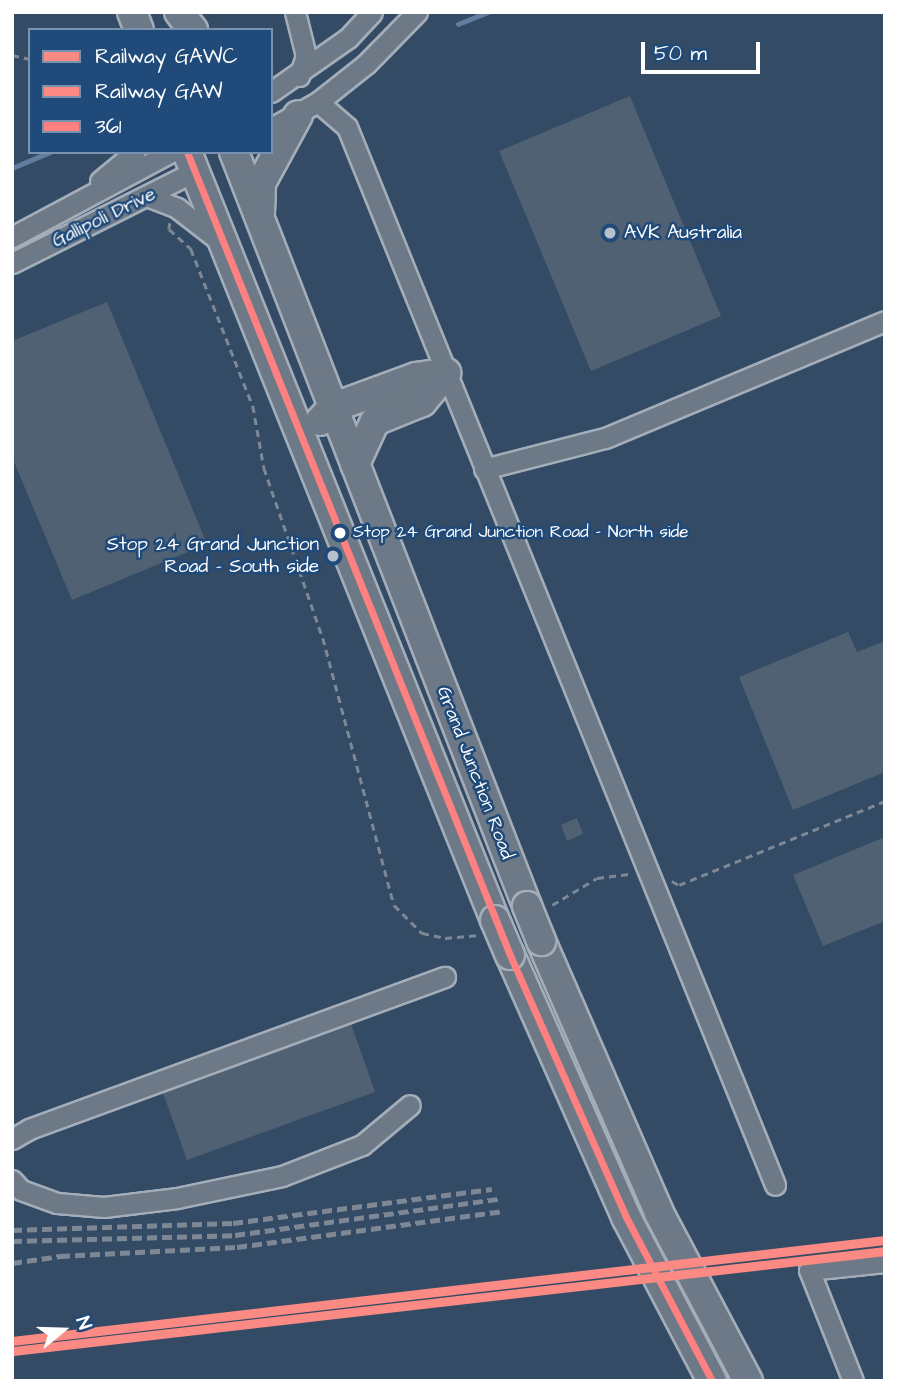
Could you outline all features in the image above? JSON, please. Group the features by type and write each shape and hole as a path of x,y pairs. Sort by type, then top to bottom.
{"highway":[{"path":"179,12 191,28"},
{"path":"260,217 261,183 308,108"},
{"path":"191,161 219,154"},
{"name":"Grand Junction Road","path":"235,154 332,408 540,906 541,941 659,1213 693,1285 748,1381"},
{"name":"Grand Junction Road","path":"191,161 312,454 489,927 509,955 626,1217 712,1381"},
{"path":"312,454 317,424 332,408 416,377 446,373"},
{"path":"355,464 374,421 422,402 446,373"}],"street":[{"path":"295,12 306,56 299,76"},
{"path":"273,91 299,76 372,12"},
{"path":"273,127 308,108 366,64 417,12"},
{"path":"308,108 348,127 359,162 775,1185"},
{"path":"67,208 133,154"},
{"name":"Gallipoli Drive","path":"12,237 167,154"},
{"name":"Gallipoli Drive","path":"12,263 149,197 191,161"},
{"path":"149,197 177,208 224,245"},
{"path":"484,468 605,438 885,321"},
{"path":"12,1139 29,1129 386,1002 445,977"},
{"path":"12,1180 21,1190 57,1203 104,1207 177,1198 282,1176 362,1145 410,1105"},
{"path":"853,1381 808,1270 885,1262"}],"path":[{"path":"177,208 169,229 191,250 253,406 264,468 323,638 394,905 422,933 445,939 489,927"},
{"path":"540,906 597,878 667,869 679,886 885,801"}],"building":[{"name":"AVK Australia","path":"630,96 721,316 591,371 499,151"},
{"path":"107,302 207,544 72,600 12,457 12,341"},
{"path":"848,632 857,652 885,641 885,772 793,810 739,677"},
{"path":"577,818 583,834 567,841 561,825"},
{"path":"885,837 885,921 823,946 793,875"},
{"path":"351,1024 375,1092 187,1160 163,1093"}],"waterway":[{"path":"458,24 488,12"},
{"path":"12,168 45,154"}],"railway":[{"path":"12,1230 233,1223 492,1189"},
{"path":"12,1241 235,1235 499,1199"},
{"path":"12,1263 60,1256 237,1247 504,1211"}],"rail line":[{"name":"GAWC","path":"12,1341 885,1240"},
{"name":"GAW","path":"13,1351 885,1251"}],"transit line":[{"name":"361","path":"188,154 510,955 626,1217 712,1381"}],"place":[{"name":"AVK Australia","path":"610,233"},
{"name":"Stop 24 Grand Junction Road - North side","path":"340,533"},
{"name":"Stop 24 Grand Junction Road - South side","path":"333,556"}]}
